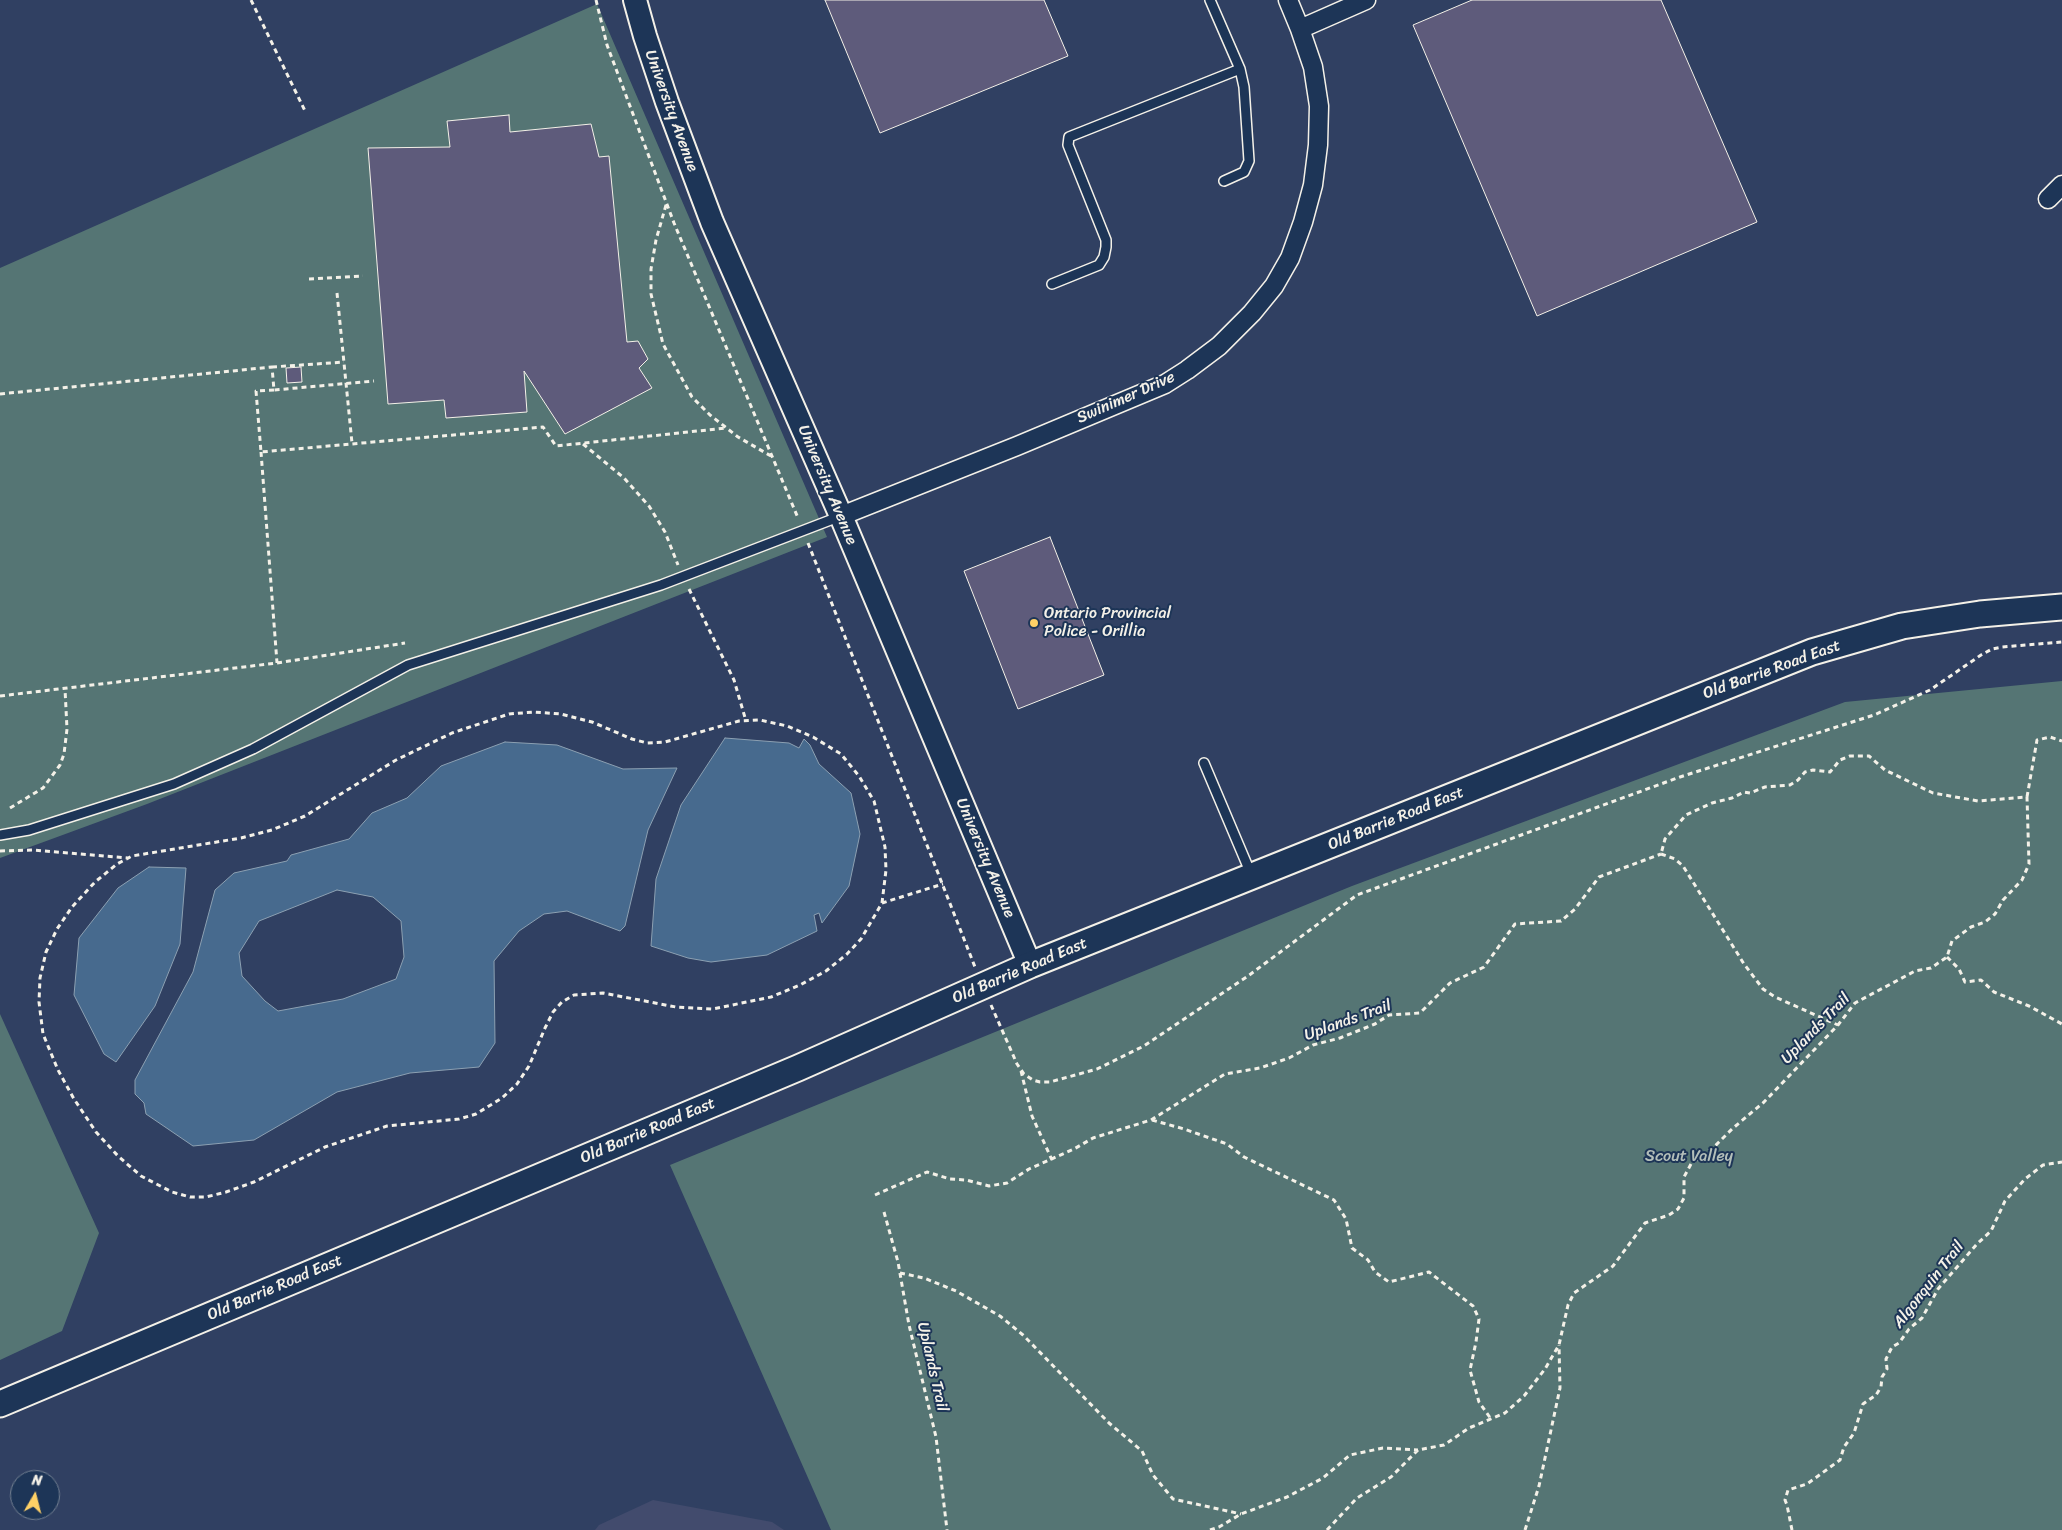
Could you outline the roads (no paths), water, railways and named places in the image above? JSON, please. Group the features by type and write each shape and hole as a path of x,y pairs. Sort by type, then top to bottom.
{"main road":[{"name":"Old Barrie Road East","path":"0,1404 798,1068 1030,965 1812,652 1902,626 1980,614 2062,607"}],"street":[{"name":"University Avenue","path":"635,0 667,102 712,222 841,516 1030,965"},
{"name":"Swinimer Drive","path":"841,516 1017,446 1165,384 1219,346 1252,313 1274,286 1290,258 1303,222 1313,185 1318,144 1319,106 1313,67 1288,0"},
{"path":"1300,29 1366,0"},
{"path":"2048,199 2062,185"}],"lane":[{"path":"1210,0 1240,69 1244,87 1249,161 1244,172 1224,182"},
{"path":"1052,284 1099,265 1104,257 1106,247 1106,240 1068,145 1069,137 1240,69"},
{"path":"0,834 29,830 196,775 253,750 408,665 661,585 841,516"},
{"path":"1204,763 1252,876"}],"place":[{"name":"Ontario Provincial Police - Orillia","path":"1034,623"}],"park label":[{"name":"Scout Valley","path":"1689,1157"}]}
